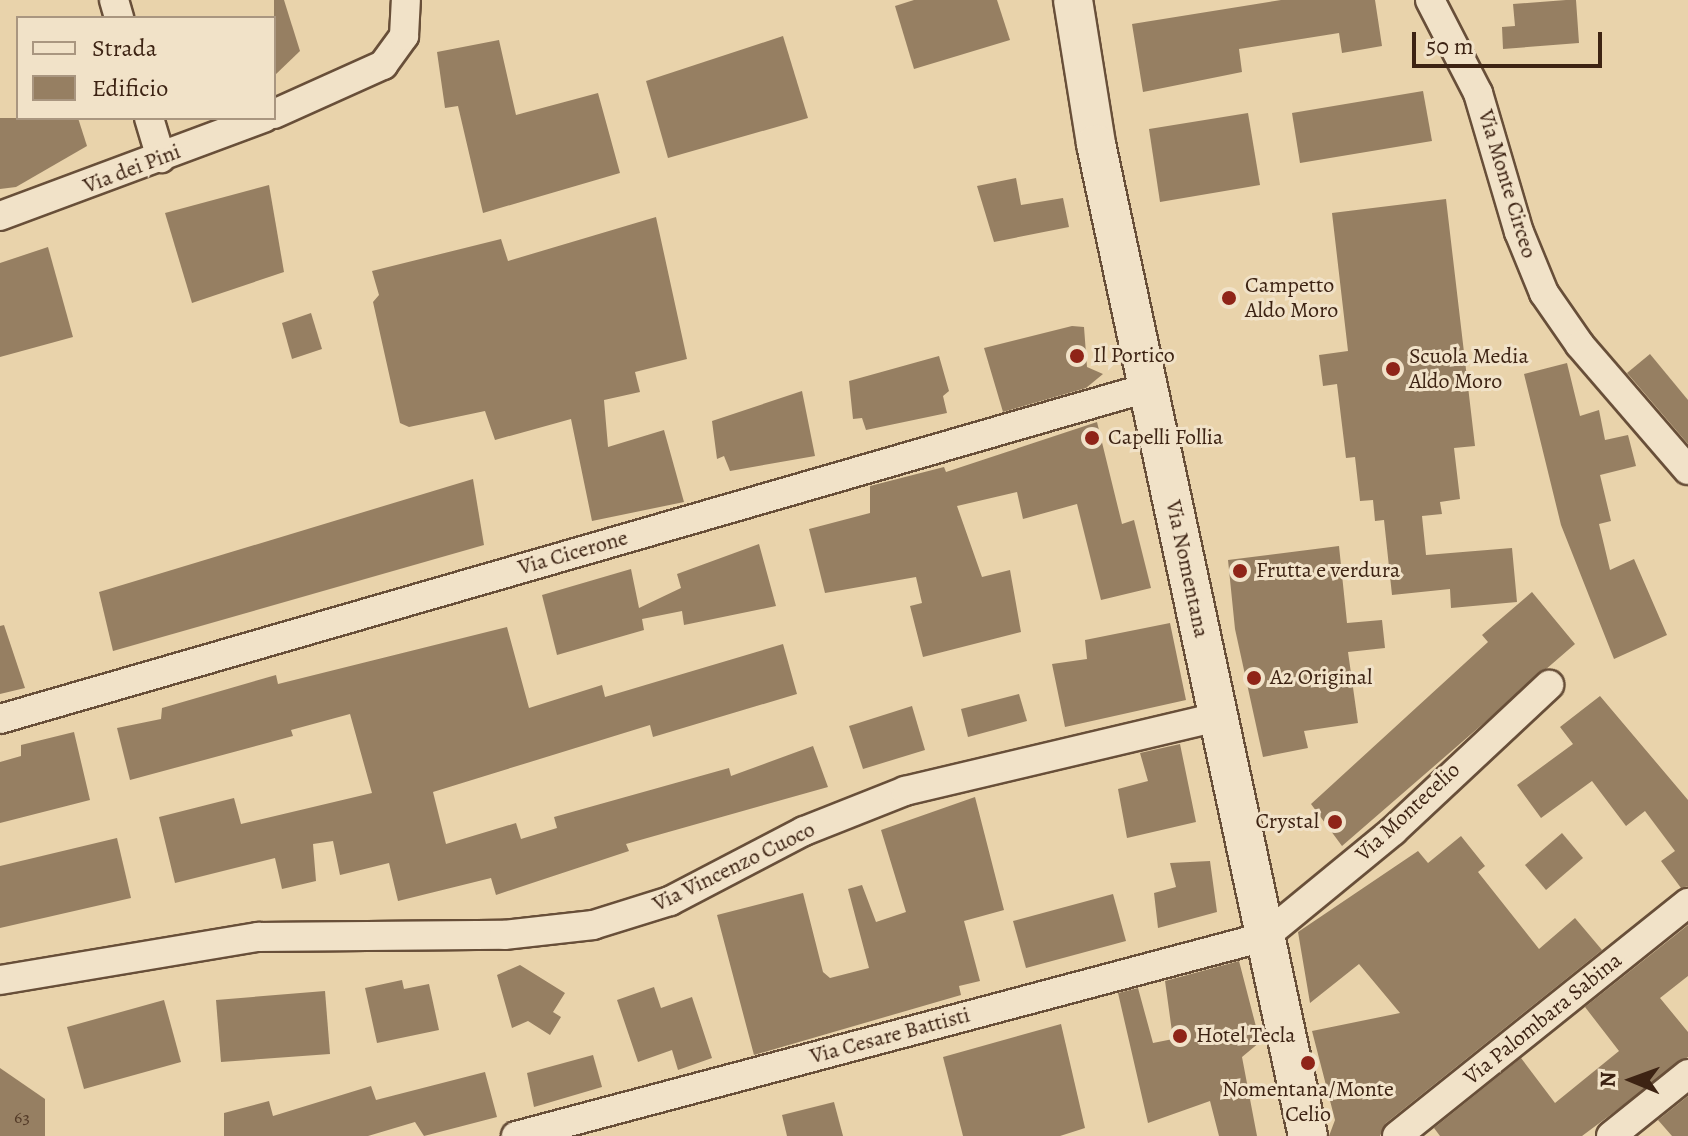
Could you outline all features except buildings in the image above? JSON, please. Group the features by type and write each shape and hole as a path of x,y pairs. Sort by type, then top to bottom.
{"street":[{"path":"276,113 383,65 404,36 406,0"},
{"name":"Via Nomentana","path":"1073,0 1147,388 1308,1136"},
{"name":"Via Monte Circeo","path":"1430,0 1478,93 1519,232 1544,293 1580,345 1688,470"},
{"path":"150,120 161,158"},
{"name":"Via dei Pini","path":"0,216 259,120"},
{"name":"Via Cicerone","path":"0,719 1147,388"},
{"name":"Via Montecelio","path":"1264,937 1393,831 1549,685"},
{"name":"Via Vincenzo Cuoco","path":"0,980 258,937 513,934 593,925 670,901 804,831 905,791 1219,717"},
{"name":"Via Palombara Sabina","path":"1397,1136 1688,903"},
{"name":"Via Cesare Battisti","path":"516,1136 1264,937"},
{"path":"1611,1136 1688,1074"}],"place":[{"name":"Campetto Aldo Moro","path":"1229,298"},
{"name":"Il Portico","path":"1077,356"},
{"name":"Scuola Media Aldo Moro","path":"1393,369"},
{"name":"Capelli Follia","path":"1092,438"},
{"name":"Frutta e verdura","path":"1240,571"},
{"name":"A2 Original","path":"1254,678"},
{"name":"Crystal","path":"1335,822"},
{"name":"Hotel Tecla","path":"1180,1036"},
{"name":"Nomentana/Monte Celio","path":"1308,1063"}]}
